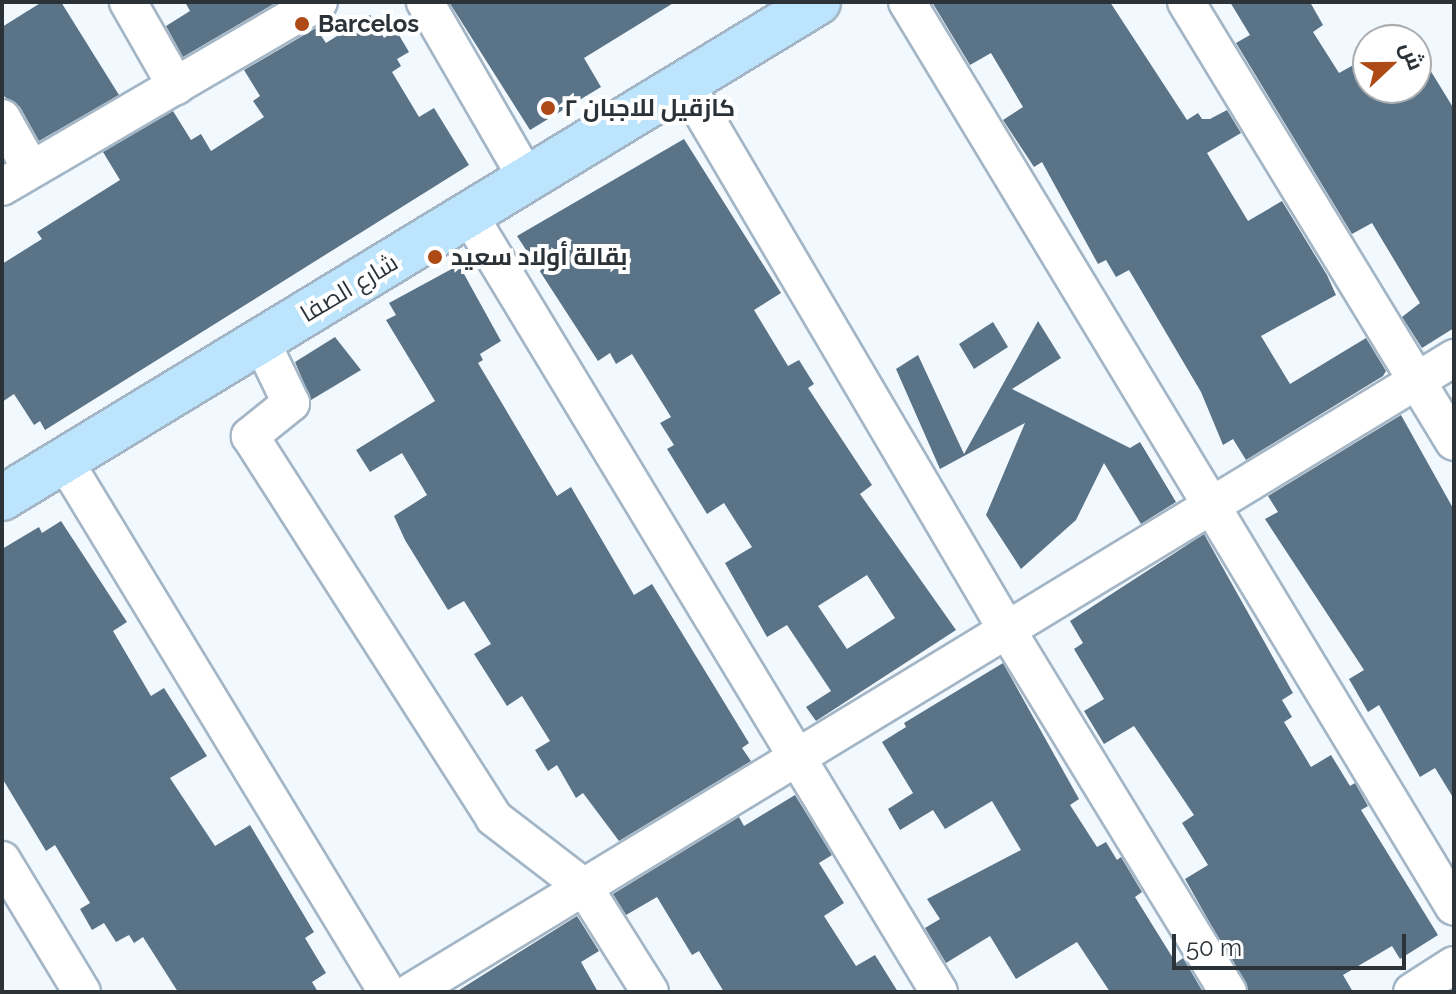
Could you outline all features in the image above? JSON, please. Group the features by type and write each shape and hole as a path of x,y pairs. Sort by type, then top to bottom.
{"street":[{"path":"128,2 176,86"},
{"path":"2,118 16,178 319,2"},
{"path":"425,2 527,179"},
{"name":"شارع الصفا","path":"2,498 818,2"},
{"path":"907,2 1454,907"},
{"path":"1186,2 1454,442"},
{"path":"685,83 1007,630 1228,992"},
{"path":"469,215 939,992"},
{"path":"261,341 291,403 250,436 494,818 584,887 650,992"},
{"path":"411,992 1454,358"},
{"path":"64,460 387,992"},
{"path":"2,860 82,992"},
{"path":"1412,992 1454,965"}],"building":[{"path":"42,2 61,2 119,95 39,141 20,107 2,95 2,27"},
{"path":"185,2 277,2 183,57 166,26 190,11"},
{"path":"449,2 675,2 584,58 601,87 530,130"},
{"path":"932,2 1110,2 1187,120 1198,113 1202,119 1210,119 1227,110 1241,133 1207,153 1248,221 1282,201 1327,275 1336,295 1261,336 1290,384 1366,338 1386,371 1383,376 1246,460 1233,439 1223,445 1201,392 1129,270 1116,277 1106,260 1098,264 1042,162 1034,167 1003,120 1023,107 991,53 970,65"},
{"path":"1230,2 1310,2 1323,25 1313,32 1339,73 1352,66 1352,104 1432,104 1432,73 1454,109 1454,328 1422,348 1402,317 1420,303 1372,223 1352,234 1236,43 1250,35"},
{"path":"370,15 384,38 396,30 409,52 397,59 401,66 392,72 419,117 434,108 469,165 45,430 40,421 34,425 14,394 2,402 2,264 42,239 37,232 120,180 103,152 173,111 191,140 201,134 211,151 264,117 253,101 260,96 244,70 316,28 326,43"},
{"path":"684,139 781,293 754,310 788,366 799,360 814,384 808,388 872,485 860,494 956,630 816,721 806,707 831,691 787,625 767,637 725,563 752,547 724,503 707,514 667,449 674,445 660,423 671,417 632,354 616,364 610,353 598,361 517,236","holes":["867,575 895,618 847,649 818,606"]},
{"path":"459,265 501,341 480,354 483,360 478,363 557,496 571,487 634,595 652,584 749,743 742,748 751,761 619,841 583,793 576,798 557,765 548,771 535,750 550,741 522,696 507,706 474,654 491,644 464,601 448,610 405,540 394,516 427,495 402,453 370,472 356,450 435,401 386,320 396,315 389,303"},
{"path":"1038,321 1061,358 1012,389 1130,448 1140,442 1176,502 1141,524 1104,463 1076,520 1021,569 986,515 1025,423 940,469 896,369 918,355 964,454"},
{"path":"993,322 1008,347 974,369 959,344"},
{"path":"335,337 361,370 311,400 295,362"},
{"path":"1401,415 1454,510 1454,799 1435,768 1420,777 1379,705 1368,712 1349,679 1364,670 1265,519 1278,512 1268,496"},
{"path":"61,521 127,622 113,631 151,696 164,688 207,756 170,778 215,846 250,825 314,932 305,938 326,973 312,982 318,992 178,992 143,937 134,943 129,935 116,942 104,923 92,930 80,909 90,903 55,845 46,851 2,778 2,549 39,527 42,533"},
{"path":"1204,534 1293,693 1282,700 1292,717 1284,722 1311,767 1331,755 1350,786 1355,783 1368,806 1361,810 1438,935 1400,959 1392,946 1343,975 1353,992 1249,992 1185,879 1208,865 1182,823 1194,815 1134,726 1104,744 1084,711 1104,699 1074,649 1083,643 1070,621"},
{"path":"1003,663 1079,799 1070,805 1097,847 1106,842 1117,860 1121,857 1142,892 1135,897 1176,963 1183,958 1203,992 1110,992 1077,942 1016,979 990,936 946,963 925,928 940,919 927,899 1021,850 992,801 945,829 933,810 900,830 888,809 913,793 882,742 906,727 904,723"},
{"path":"795,795 832,855 819,863 844,903 824,916 856,966 875,955 898,992 724,992 699,951 692,955 657,897 626,915 613,894 739,817 744,826"},
{"path":"577,916 599,951 581,962 598,992 456,992"}],"place":[{"name":"Barcelos","path":"302,24"},
{"name":"كازقيل للاجبان ٢","path":"548,108"},
{"name":"بقالة أولاد سعيد","path":"435,257"}]}
